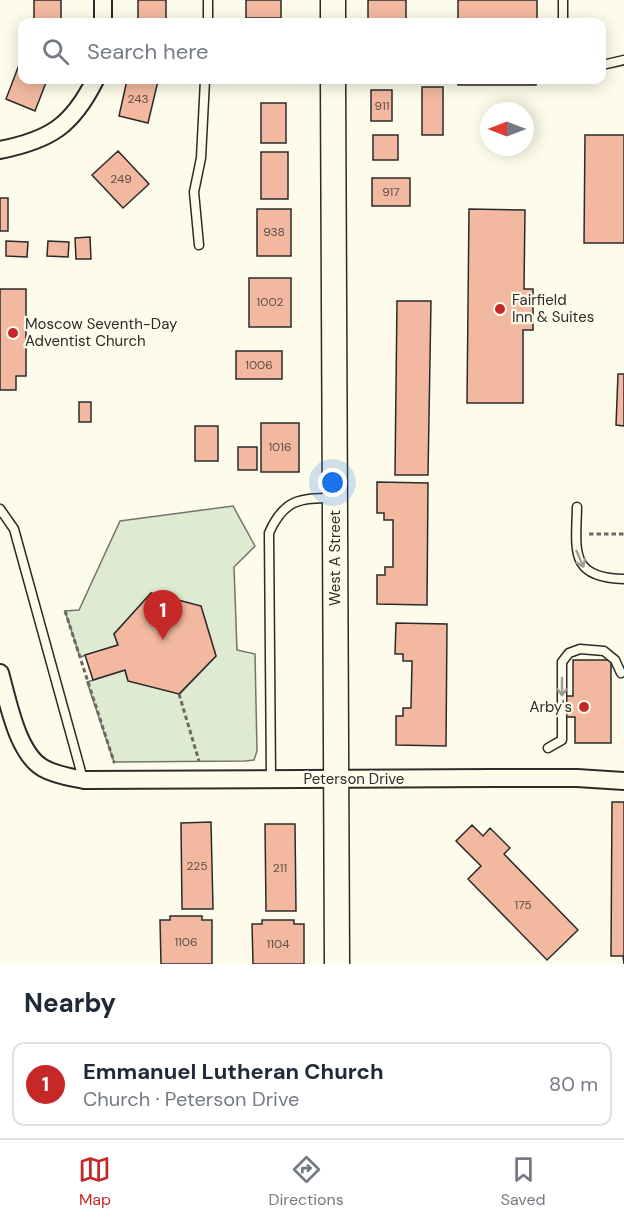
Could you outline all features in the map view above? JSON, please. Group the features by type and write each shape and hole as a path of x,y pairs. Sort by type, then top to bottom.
{"street":[{"path":"103,0 104,18"},
{"path":"333,0 333,18"},
{"path":"0,150 29,144 62,127 87,96 93,84"},
{"name":"West A Street","path":"333,84 337,964"},
{"name":"Peterson Drive","path":"0,673 18,734 29,756 42,768 84,780 577,778 624,781"}],"lane":[{"path":"208,0 208,18"},
{"path":"563,0 563,18"},
{"path":"606,64 624,60"},
{"path":"199,245 194,192 201,158 205,84"},
{"path":"271,779 269,533 276,518 286,507 298,500 334,498"},
{"path":"577,507 577,551 585,569 600,577 624,579"},
{"path":"0,509 14,529 84,780"},
{"path":"548,748 562,740 562,662 568,653 580,649 604,651 615,660 621,673"}],"path":[{"path":"589,534 624,534"},
{"path":"65,611 114,762 124,762"},
{"path":"179,694 199,761 188,761"}],"green space":[{"path":"233,506 255,546 234,567 237,650 255,654 257,751 254,760 114,762 87,682 125,670 128,681 180,694 216,656 201,606 151,593 114,634 118,645 80,657 65,611 79,610 120,521"}],"building":[{"path":"34,0 61,0 61,18 34,18"},
{"path":"138,0 166,0 166,18 138,18"},
{"path":"246,0 281,0 281,18 246,18"},
{"path":"368,0 406,0 406,18 368,18"},
{"path":"458,0 537,0 537,18 458,18"},
{"path":"18,68 18,84 45,84 35,111 6,99"},
{"path":"126,84 157,84 148,123 119,116"},
{"path":"458,84 536,84 536,85"},
{"path":"422,87 443,87 443,135 422,135"},
{"path":"371,90 392,90 392,121 371,121"},
{"path":"261,103 286,103 286,143 261,143"},
{"path":"373,135 398,135 398,160 373,160"},
{"path":"585,135 624,135 624,243 584,243"},
{"path":"118,151 149,184 123,208 92,175"},
{"path":"261,152 288,152 288,199 261,199"},
{"path":"372,178 410,178 410,206 372,206"},
{"path":"0,198 8,198 8,231 0,231"},
{"path":"257,209 291,209 291,256 257,256"},
{"name":"Fairfield Inn & Suites","path":"469,209 525,210 524,289 533,289 533,330 523,330 523,403 467,403"},
{"path":"90,237 91,259 76,259 75,238"},
{"path":"6,241 28,242 27,257 6,256"},
{"path":"48,241 69,242 68,257 47,256"},
{"path":"249,278 291,278 291,327 249,327"},
{"name":"Moscow Seventh-Day Adventist Church","path":"0,289 26,289 26,376 16,376 16,390 0,390"},
{"path":"397,301 431,301 428,475 395,475"},
{"path":"236,351 282,351 282,379 236,379"},
{"path":"618,374 624,374 624,426 616,425"},
{"path":"79,402 91,402 91,422 79,422"},
{"path":"261,423 299,423 299,472 261,472"},
{"path":"195,426 218,426 218,461 195,461"},
{"path":"238,447 257,447 257,470 238,470"},
{"path":"377,482 428,483 427,605 377,604 377,575 385,575 385,567 393,567 393,520 384,520 384,513 377,513"},
{"path":"151,593 201,606 216,656 179,694 128,681 125,670 93,680 85,655 118,645 114,634"},
{"path":"396,623 447,624 446,746 396,745 396,716 403,716 403,708 411,708 412,661 403,661 403,654 395,654"},
{"name":"Arby's","path":"573,660 611,660 611,743 575,743 575,717 558,717 558,696 573,696"},
{"path":"612,802 624,802 624,964 623,956 611,956"},
{"path":"211,822 213,909 182,909 181,823"},
{"path":"265,824 295,824 296,911 266,911"},
{"path":"472,825 483,836 490,828 510,848 504,854 578,930 547,960 468,879 481,866 456,841"},
{"path":"170,916 202,916 202,920 212,920 212,964 161,964 160,920 170,920"},
{"path":"262,920 294,920 294,924 304,924 304,964 253,964 252,924 262,924"}],"place":[{"name":"Fairfield Inn & Suites","path":"500,309"},
{"name":"Moscow Seventh-Day Adventist Church","path":"13,333"},
{"name":"Emmanuel Lutheran Church","path":"163,640"},
{"name":"Arby's","path":"584,707"}]}
